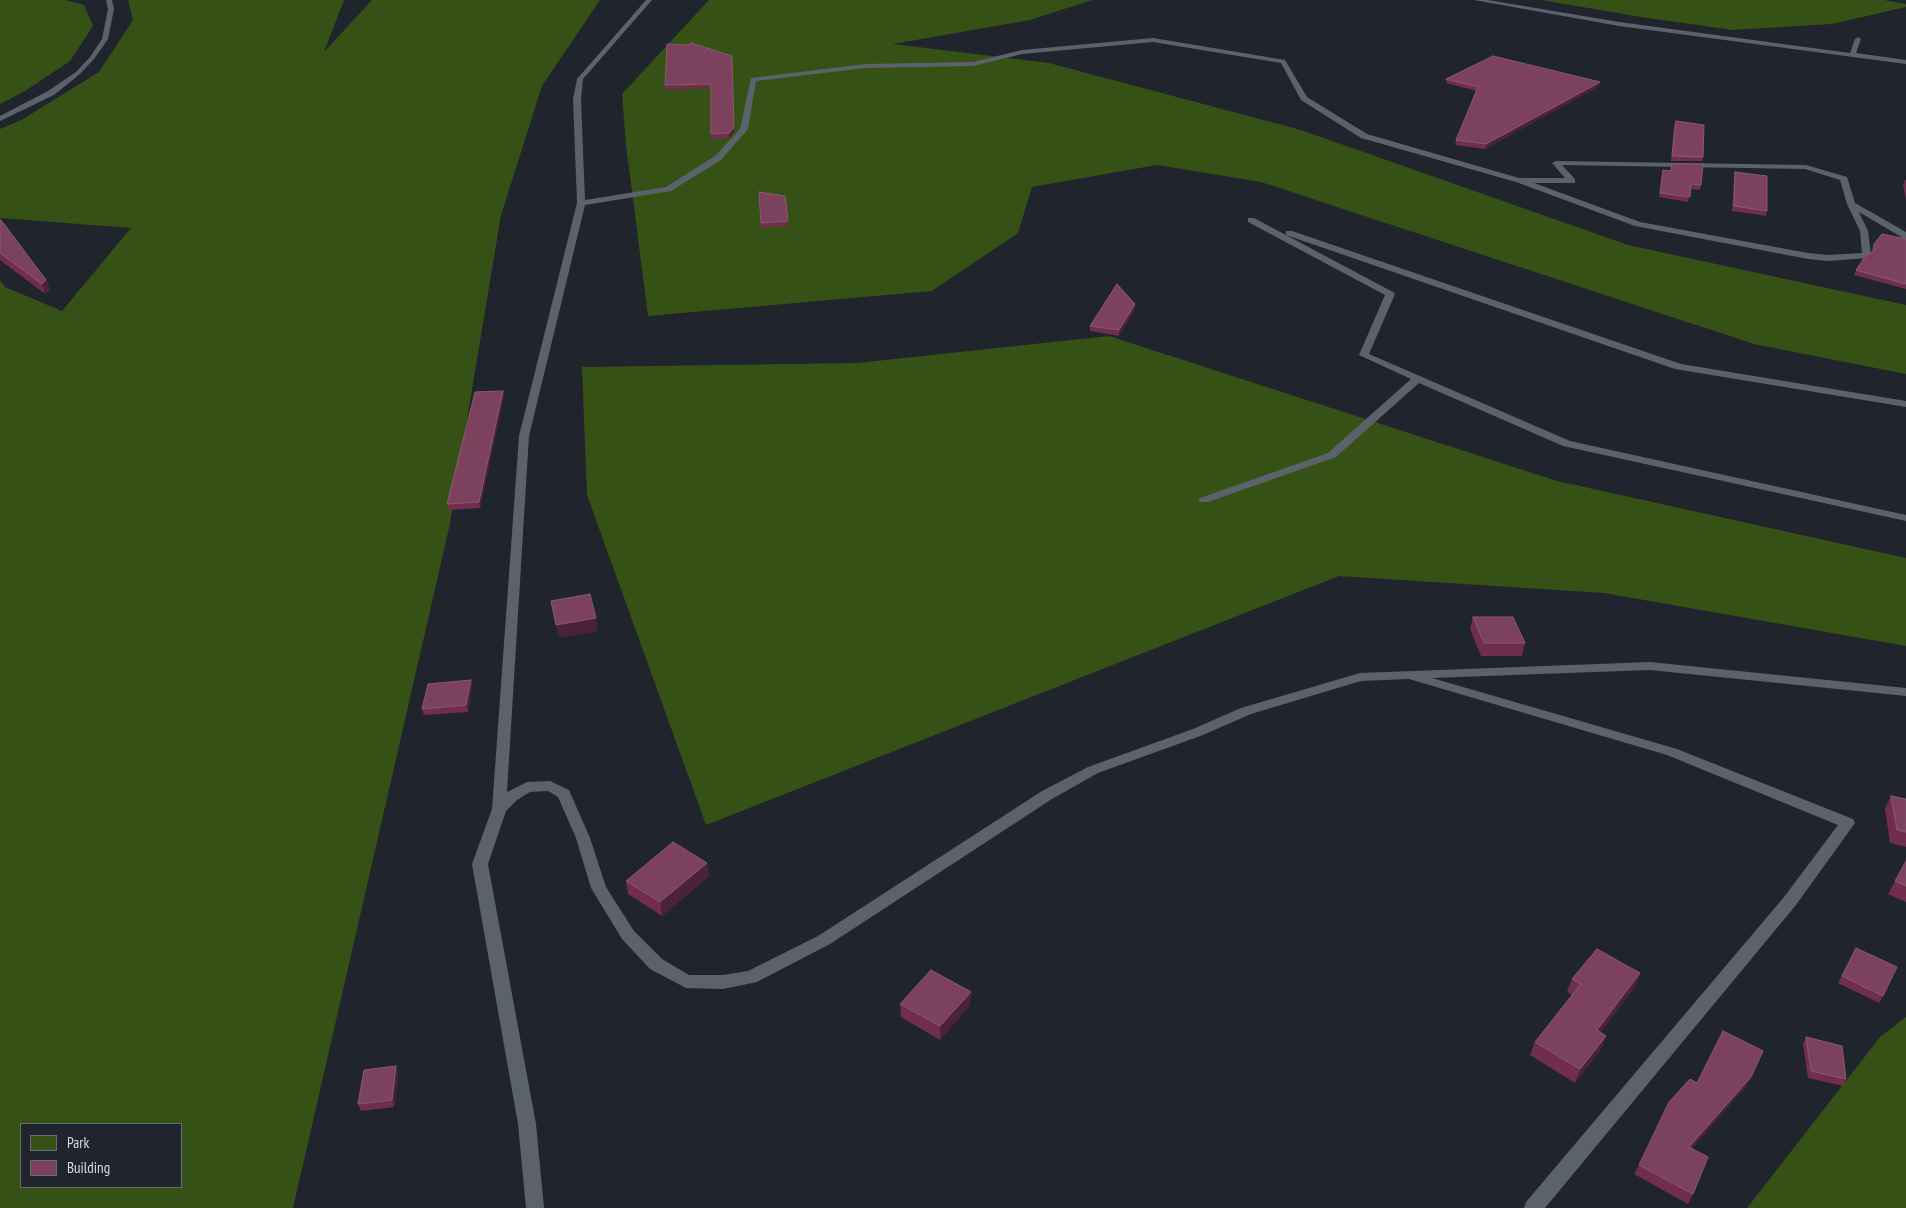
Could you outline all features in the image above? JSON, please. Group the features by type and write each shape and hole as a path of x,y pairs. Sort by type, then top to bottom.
{"lane":[{"path":"0,119 50,93 78,73 92,58 105,39 111,9 109,0"},
{"path":"535,1208 527,1124 480,864 499,809 524,436 581,203 577,99 580,78 649,0"},
{"path":"1477,0 1618,24 1906,62"},
{"path":"581,203 668,189 718,158 744,129 753,80 864,66 973,64 1022,52 1154,40 1283,61 1304,98 1364,136 1519,180 1638,224 1822,257 1866,256 1864,231 1851,204 1844,179 1806,167 1556,164 1572,181 1519,180"},
{"path":"1852,55 1858,40"},
{"path":"1851,204 1906,236"},
{"path":"1906,404 1680,367 1251,220 1390,294 1364,355 1567,444 1906,518"},
{"path":"1204,500 1332,456 1418,378"},
{"path":"499,809 512,796 527,787 550,786 564,794 583,838 599,888 628,935 656,964 686,981 723,982 751,977 824,940 1047,795 1093,770 1198,732 1246,711 1360,677 1650,666 1906,692"},
{"path":"1403,675 1672,752 1848,824 1790,901 1533,1208"}],"green space":[{"path":"0,0 65,0 84,5 93,26 70,61 25,91 0,104"},
{"path":"128,0 344,0 324,52 372,0 600,0 542,86 501,215 449,528 293,1208 0,1208 0,280 5,287 62,311 131,228 0,218 0,129 23,119 99,72 133,20"},
{"path":"709,0 1092,0 1030,20 893,44 1049,63 1301,130 1628,245 1906,305 1906,374 1754,344 1261,182 1157,165 1032,187 1018,233 932,291 648,316 626,145 622,94"},
{"path":"1541,0 1884,0 1906,4 1906,7 1832,24 1733,30"},
{"path":"1109,336 1557,481 1906,558 1906,646 1604,593 1339,576 706,825 587,495 582,367 857,363"},
{"path":"1906,1017 1906,1208 1747,1208 1880,1037"}],"building":[{"path":"691,43 732,56 734,128 729,133 711,134 711,84 665,85 667,44 689,45"},
{"path":"1493,56 1600,82 1486,144 1456,140 1478,87 1446,79"},
{"path":"1676,121 1704,125 1703,157 1672,156"},
{"path":"1672,164 1703,164 1701,185 1691,184 1690,197 1660,193 1663,170 1671,171"},
{"path":"1735,172 1767,176 1767,211 1734,206"},
{"path":"759,192 785,196 788,221 761,223"},
{"path":"0,220 46,280 42,284 0,253"},
{"path":"1882,234 1906,239 1906,284 1856,270 1866,255 1874,251 1874,244"},
{"path":"1117,284 1135,304 1119,330 1090,326"},
{"path":"503,391 479,502 447,504 475,392"},
{"path":"590,594 596,618 556,625 551,601"},
{"path":"1473,617 1513,617 1525,643 1484,643"},
{"path":"471,680 466,705 422,709 428,684"},
{"path":"1891,796 1906,799 1906,832 1897,830"},
{"path":"673,842 707,863 660,902 626,881"},
{"path":"1906,861 1906,886 1895,881"},
{"path":"1856,948 1897,967 1883,996 1842,976"},
{"path":"1597,949 1640,973 1597,1030 1606,1036 1580,1069 1535,1042 1581,984 1572,979"},
{"path":"931,970 971,992 940,1026 900,1004"},
{"path":"1723,1031 1763,1051 1751,1077 1689,1147 1708,1157 1693,1194 1639,1165 1669,1102 1690,1079 1697,1083"},
{"path":"1806,1037 1842,1046 1846,1079 1811,1071"},
{"path":"396,1066 392,1100 358,1104 364,1070"}]}
